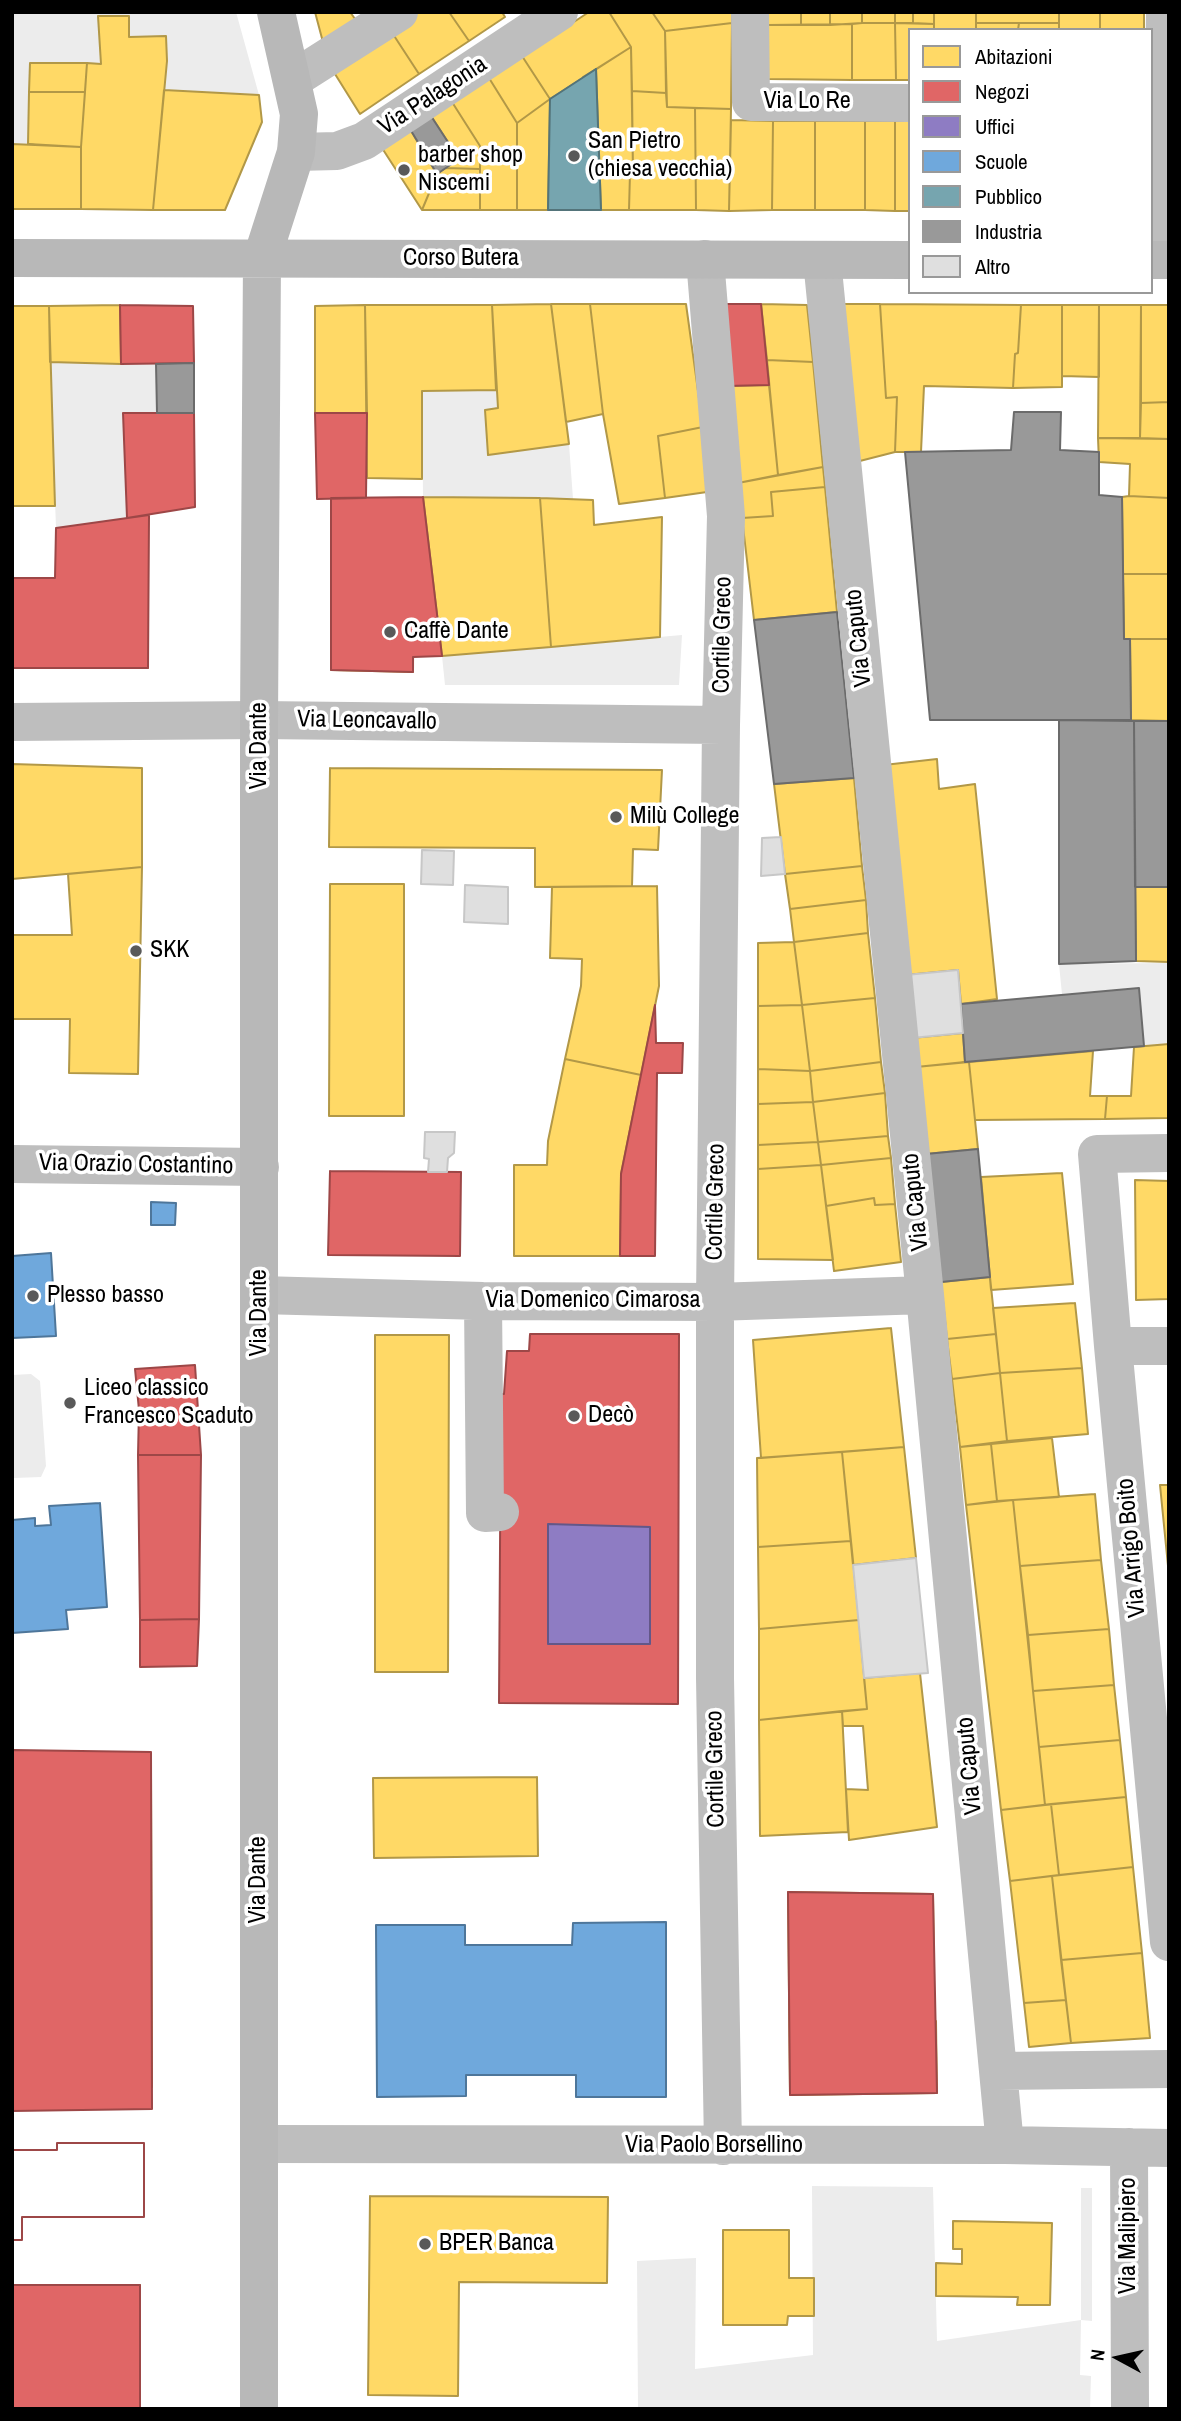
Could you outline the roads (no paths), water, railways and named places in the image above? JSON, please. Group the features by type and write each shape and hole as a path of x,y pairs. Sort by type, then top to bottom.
{"street":[{"name":"Via Dante","path":"259,2409 262,258 296,152 299,114 276,12"},
{"path":"292,80 399,12"},
{"name":"Via Palagonia","path":"296,152 337,152 364,141 559,12"},
{"name":"Via Lo Re","path":"750,12 751,102 908,103"},
{"path":"1161,260 1161,105 1165,12"},
{"name":"Corso Butera","path":"12,258 908,260"},
{"name":"Cortile Greco","path":"705,260 726,516 715,1301 715,1678 723,2146"},
{"name":"Via Caputo","path":"822,260 925,1295 1005,2145"},
{"name":"Via Leoncavallo","path":"12,722 260,720 721,724"},
{"name":"Via Arrigo Boito","path":"1169,1153 1097,1154 1169,1942"},
{"name":"Via Orazio Costantino","path":"12,1164 260,1167"},
{"name":"Via Domenico Cimarosa","path":"260,1294 483,1301 715,1301 925,1295"},
{"path":"483,1301 485,1513 500,1512"},
{"path":"1113,1346 1169,1346"},
{"path":"998,2071 1169,2069"},
{"name":"Via Paolo Borsellino","path":"259,2144 1005,2145 1169,2148"},
{"name":"Via Malipiero","path":"1129,2147 1130,2409"}],"place":[{"name":"San Pietro (chiesa vecchia)","path":"574,156"},
{"name":"barber shop Niscemi","path":"404,170"},
{"name":"Caffè Dante","path":"390,632"},
{"name":"Milù College","path":"616,817"},
{"name":"SKK","path":"136,951"},
{"name":"Plesso basso","path":"33,1296"},
{"name":"Liceo classico Francesco Scaduto","path":"70,1403"},
{"name":"Decò","path":"574,1416"},
{"name":"BPER Banca","path":"425,2244"}]}
